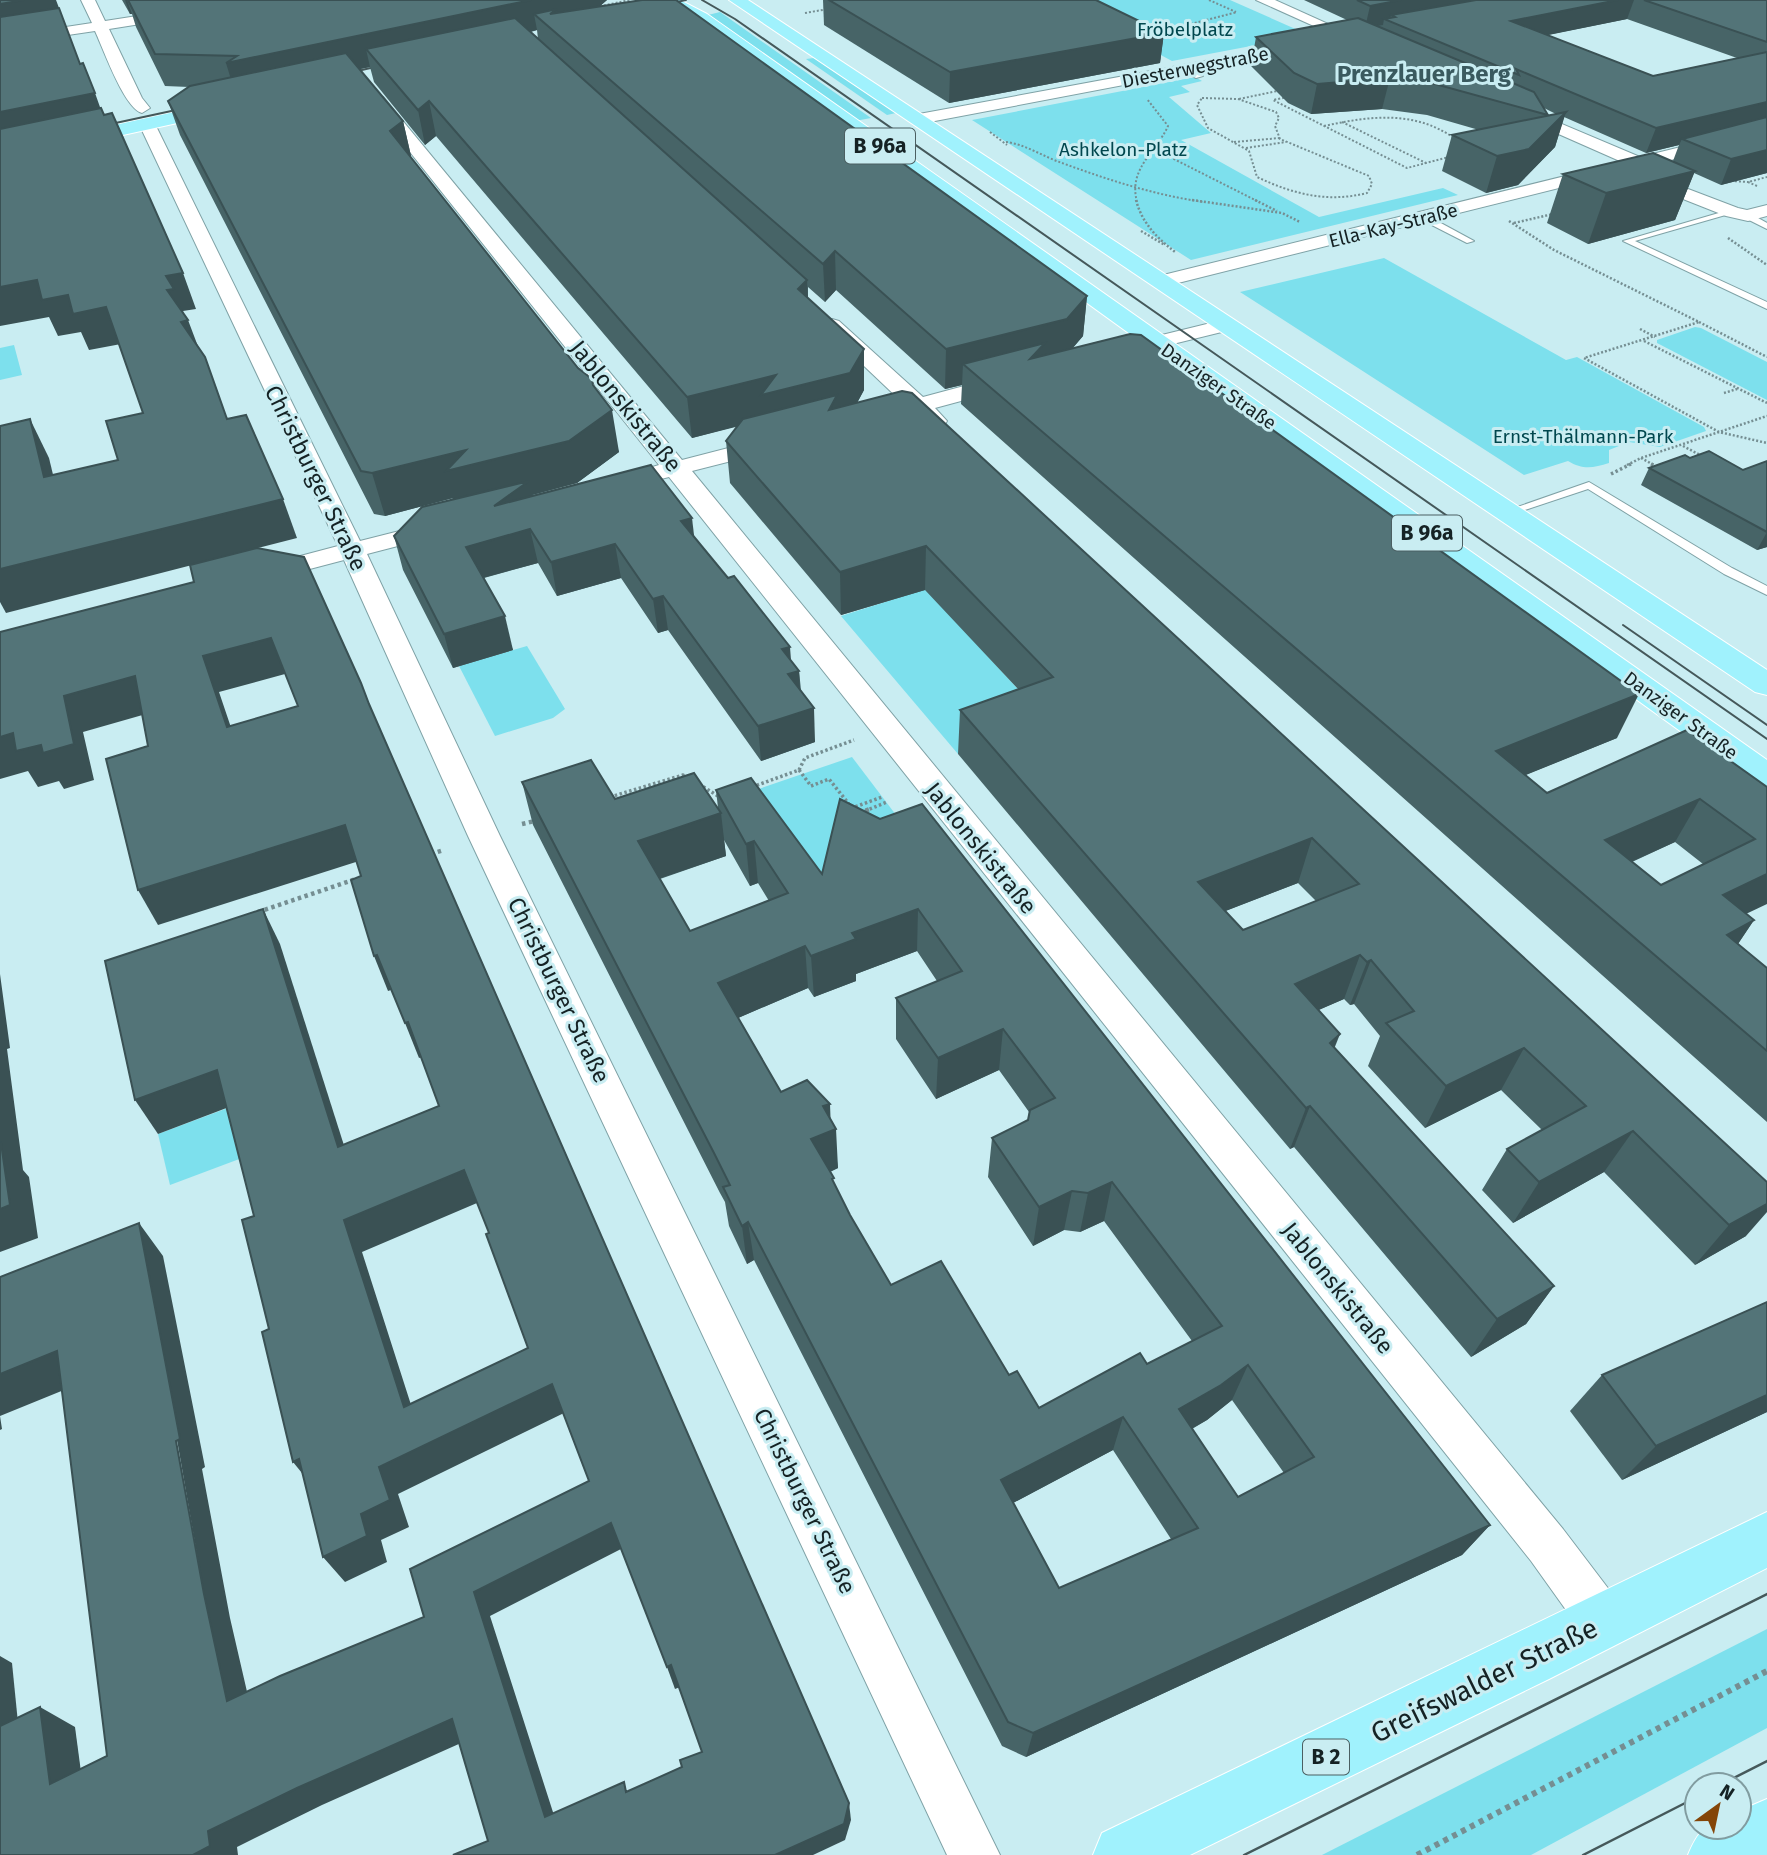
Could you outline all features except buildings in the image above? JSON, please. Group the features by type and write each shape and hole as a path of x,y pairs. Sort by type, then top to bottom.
{"main road":[{"name":"B 96a","path":"737,0 1767,685"},
{"path":"670,6 706,2"},
{"name":"Danziger Straße","path":"670,6 711,24 1767,776"},
{"path":"0,156 144,116 236,96"},
{"path":"0,138 144,116"},
{"path":"859,131 919,119"},
{"name":"Greifswalder Straße","path":"1124,1855 1767,1539"},
{"path":"1719,1855 1767,1829"}],"street":[{"name":"Christburger Straße","path":"88,0 480,826 974,1855"},
{"path":"0,41 267,0"},
{"path":"1263,0 1351,38 1376,41"},
{"name":"Diesterwegstraße","path":"919,119 1192,73 1351,38"},
{"name":"Jablonskistraße","path":"367,88 655,473 754,568 1547,1545 1603,1621"},
{"path":"1501,103 1740,214 1767,210"},
{"name":"Ella-Kay-Straße","path":"1162,281 1767,131"},
{"path":"813,307 955,438"},
{"path":"1098,357 1227,325"},
{"path":"881,415 1024,377"},
{"path":"655,473 788,440"},
{"path":"238,580 458,523"}],"lane":[{"path":"1767,226 1740,214 1700,221 1628,241 1767,306"},
{"path":"1423,217 1470,241"},
{"path":"1509,512 1589,485 1728,572 1767,592"}],"path":[{"path":"589,8 629,0"},
{"path":"1150,34 1237,12 1209,0"},
{"path":"799,15 835,6"},
{"path":"1238,99 1290,88"},
{"path":"1147,92 1148,103 1168,126 1134,176 1133,188 1143,220 1165,245 1181,257"},
{"path":"1299,95 1273,100 1408,168 1455,154"},
{"path":"1206,97 1238,99 1276,112 1279,118 1275,127 1280,138 1286,142 1369,176 1372,184 1367,193 1328,199 1279,188 1258,177 1249,151 1208,128 1197,105 1206,97"},
{"path":"1324,126 1377,117 1409,119 1441,129 1458,142"},
{"path":"1342,122 1426,163"},
{"path":"1233,143 1280,138"},
{"path":"1006,142 1016,143 1042,156 1163,196 1282,214"},
{"path":"1244,148 1286,142"},
{"path":"1152,148 1307,225"},
{"path":"1730,180 1748,182"},
{"path":"1353,197 1361,201"},
{"path":"1505,219 1554,250 1767,355"},
{"path":"1700,221 1767,265"},
{"path":"1699,322 1584,358 1719,432 1767,443"},
{"path":"1640,329 1655,337"},
{"path":"1644,341 1767,403"},
{"path":"1609,372 1619,369"},
{"path":"1724,393 1738,388"},
{"path":"1649,394 1658,390"},
{"path":"1589,485 1641,458 1766,418"},
{"path":"1682,446 1707,459"},
{"path":"1641,458 1661,469"},
{"path":"748,789 799,770 805,758 854,740"},
{"path":"799,770 811,786 829,779 852,808"},
{"path":"602,800 682,775 722,798"},
{"path":"843,811 882,797"},
{"path":"849,817 887,802"},
{"path":"522,824 536,820"},
{"path":"431,854 444,850"},
{"path":"253,913 359,878"},
{"path":"1417,1855 1767,1671"}],"green space":[{"name":"Fröbelplatz","path":"1058,0 1230,0 1309,35 1172,61"},
{"path":"720,12 871,118 855,121 708,15"},
{"path":"814,58 896,113 887,115 806,59"},
{"name":"Ashkelon-Platz","path":"1195,77 1202,81 1181,86 1190,92 1169,97 1211,133 1181,140 1319,217 1443,188 1458,195 1191,260 972,120"},
{"path":"1384,258 1566,360 1577,357 1704,427 1706,431 1660,447 1629,442 1609,450 1609,463 1598,466 1583,467 1568,461 1524,475 1240,292"},
{"name":"Ernst-Thälmann-Park","path":"1695,327 1767,362 1767,400 1657,343 1657,340"},
{"path":"14,345 22,375 0,380 0,348"},
{"path":"926,589 1048,722 958,754 841,616"},
{"path":"527,646 565,709 553,718 495,736 459,666"},
{"path":"852,757 918,844 805,885 744,794"},
{"path":"308,1078 250,1155 170,1185 158,1134"},
{"path":"1767,1629 1767,1728 1531,1855 1322,1855"}],"tram line":[{"path":"658,6 686,0"},
{"path":"702,0 735,19 1767,739"},
{"path":"340,75 388,64"},
{"path":"97,127 190,107"},
{"path":"1623,625 1767,725"},
{"path":"1244,1855 1767,1594"},
{"path":"1747,1771 1767,1761"},
{"path":"1583,1855 1683,1804"}],"district":[{"name":"Prenzlauer Berg","path":"1424,74"}]}
